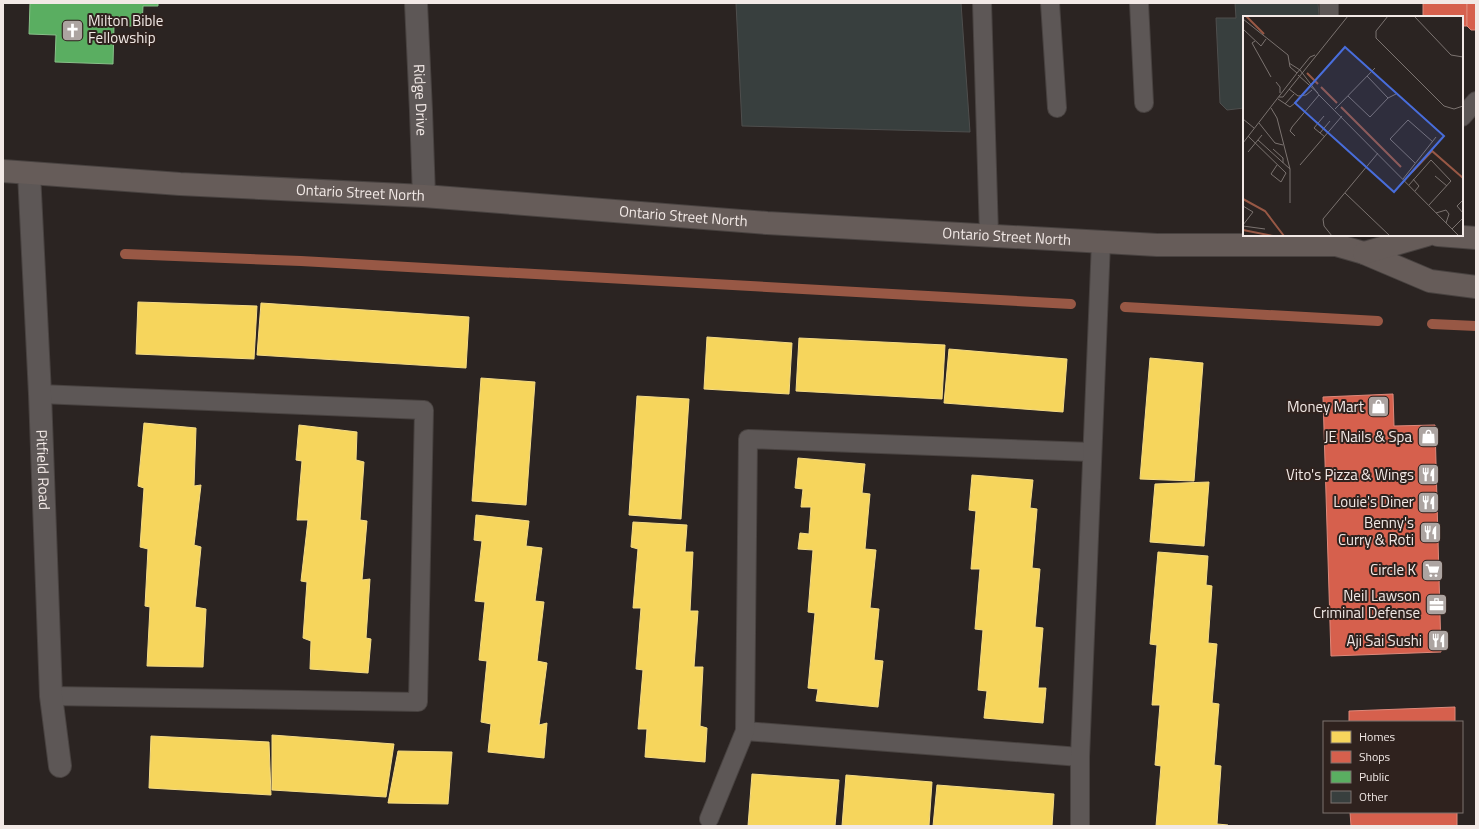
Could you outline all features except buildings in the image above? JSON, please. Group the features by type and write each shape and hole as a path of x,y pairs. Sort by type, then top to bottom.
{"main road":[{"name":"Ontario Street North","path":"3,171 180,184 424,196 767,223 1157,245 1336,240 1430,281 1476,287"},
{"path":"1364,253 1424,236"},
{"path":"1451,236 1476,238"}],"street":[{"name":"Ridge Drive","path":"416,3 424,196"},
{"name":"Pitfield Road","path":"29,172 40,394 51,696 60,766"}],"lane":[{"path":"982,3 989,235"},
{"path":"1050,3 1057,108"},
{"path":"1139,3 1144,103"},
{"path":"1329,3 1329,16"},
{"path":"1463,116 1476,101"},
{"path":"1080,826 1080,757 1101,242"},
{"path":"40,394 424,410 418,702 51,696"},
{"path":"709,819 745,731 748,439 1092,452"},
{"path":"745,731 1080,757"}],"waterway":[{"path":"125,254 301,261 1071,304"},
{"path":"1125,307 1378,321"},
{"path":"1432,324 1476,326"}],"place":[{"name":"Milton Bible Fellowship","path":"72,30"},
{"name":"Money Mart","path":"1379,407"},
{"name":"JE Nails & Spa","path":"1428,437"},
{"name":"Vito's Pizza & Wings","path":"1429,475"},
{"name":"Louie's Diner","path":"1429,502"},
{"name":"Benny's Curry & Roti","path":"1430,532"},
{"name":"Circle K","path":"1432,570"},
{"name":"Neil Lawson Criminal Defense","path":"1436,605"},
{"name":"Aji Sai Sushi","path":"1438,641"}]}
